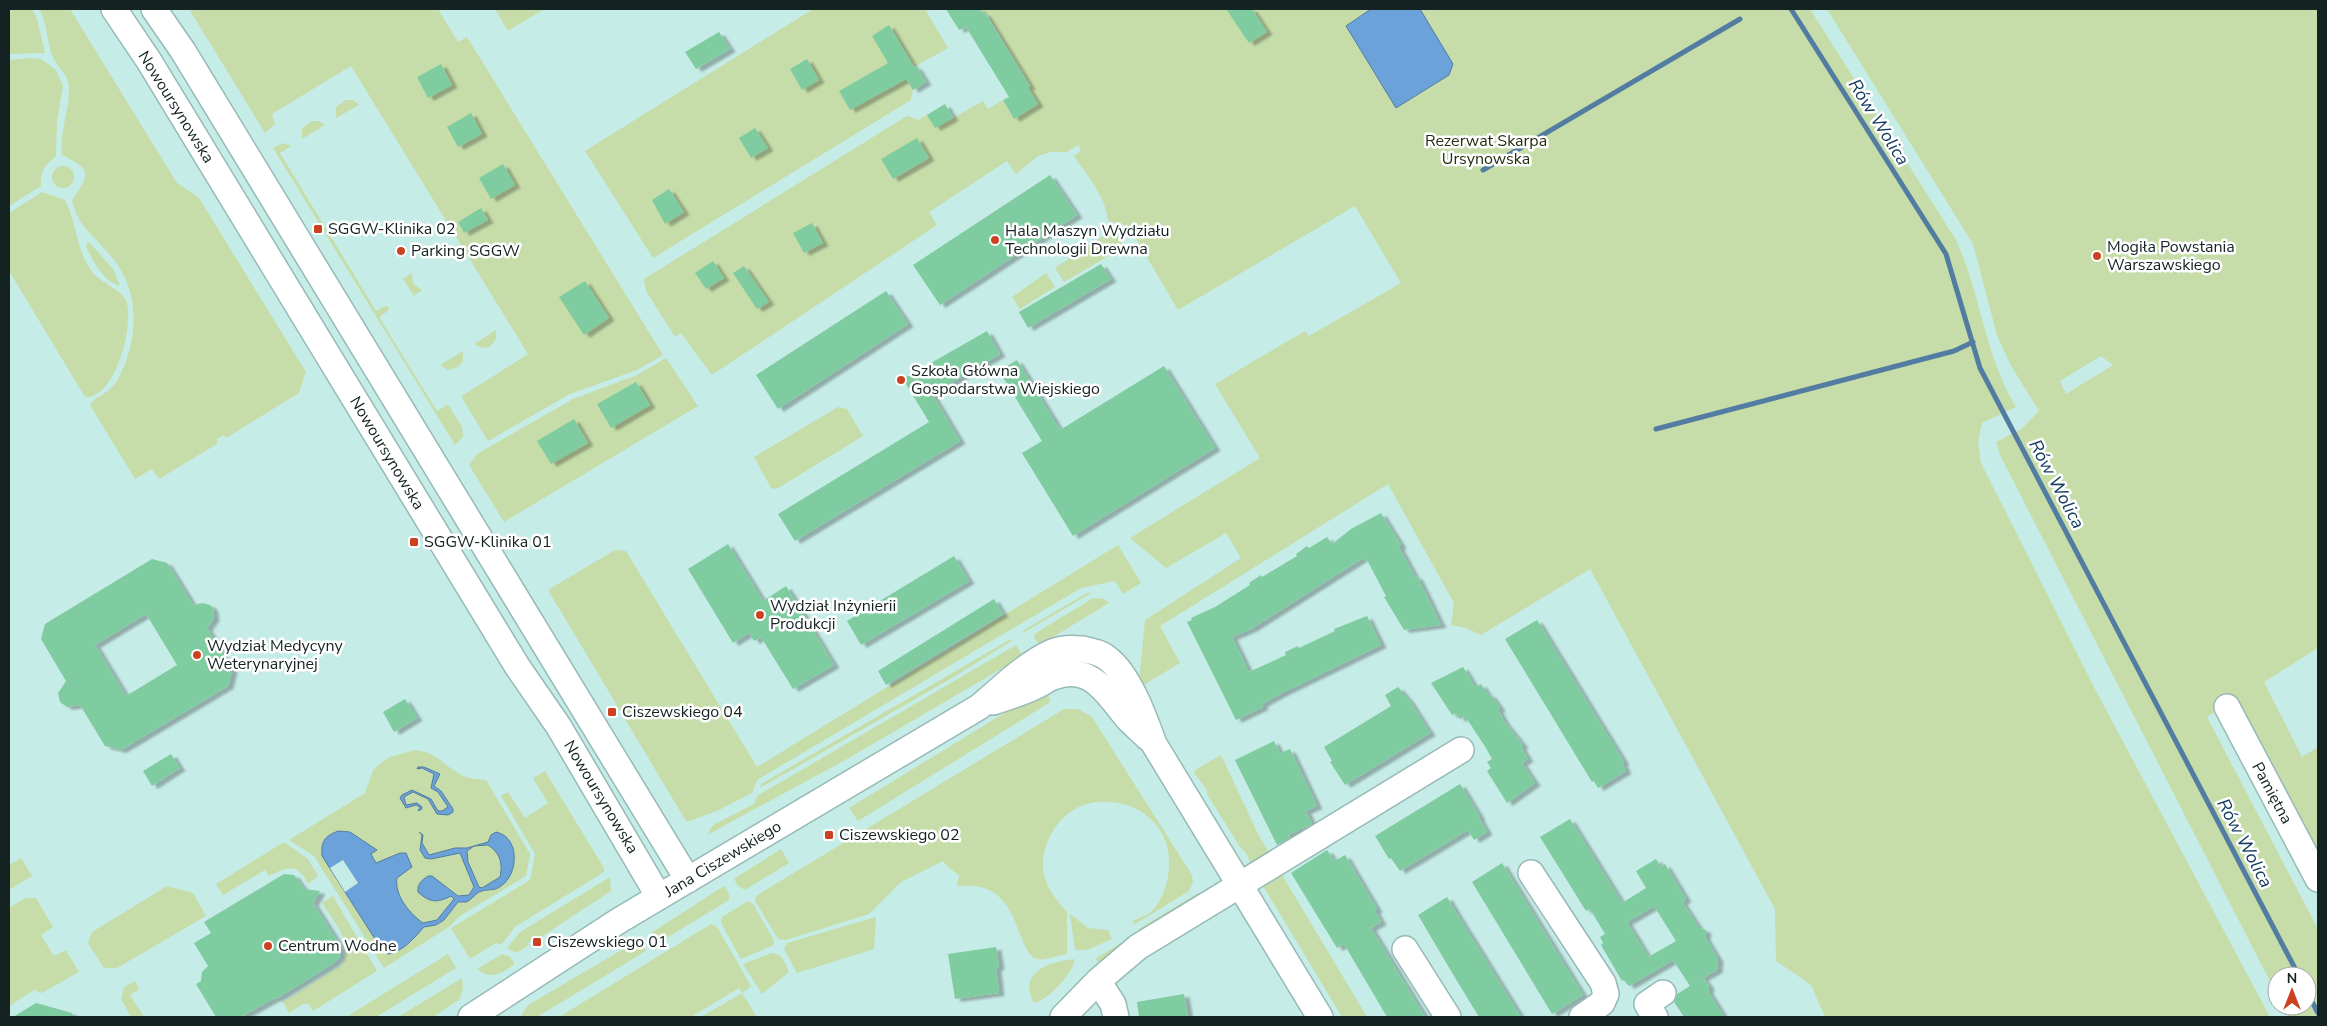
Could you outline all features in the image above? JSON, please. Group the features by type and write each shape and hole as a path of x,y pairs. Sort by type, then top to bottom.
{"street":[{"name":"Nowoursynowska","path":"114,9 149,62 516,666 559,728 660,897"},
{"name":"Nowoursynowska","path":"154,9 183,51 688,880"},
{"name":"Jana Ciszewskiego","path":"470,1017 660,897 979,707 1024,669 1054,651 1068,648 1089,650 1106,656 1119,671 1142,709 1154,744"},
{"name":"Jana Ciszewskiego","path":"979,707 1035,687 1052,677 1064,674 1082,675 1100,685 1115,700 1128,719 1154,744"},
{"name":"Pamiętna","path":"2227,706 2318,879"},
{"path":"1154,744 1320,1017"},
{"path":"1062,1017 1098,981 1138,947 1462,750"},
{"path":"1531,873 1603,984 1606,994 1602,1003 1582,1017"},
{"path":"1405,949 1448,1017"},
{"path":"1098,981 1113,1004 1116,1017"},
{"path":"1655,1017 1647,1004 1663,993"}],"green space":[{"path":"14,9 32,9 37,18 45,53 9,54 9,12"},
{"path":"39,9 70,9 177,183 199,198 306,372 299,393 226,438 223,435 217,439 217,444 159,479 152,469 135,479 90,405 115,384 125,364 133,332 132,300 128,284 121,270 82,224 74,209 72,200 83,184 85,173 78,164 62,155 61,147 69,98 69,84 53,57"},
{"path":"189,9 438,9 458,42 467,37 663,355 637,370 570,394 488,441 462,396 528,354 351,66 272,114 275,124 265,133"},
{"path":"495,9 544,9 508,31"},
{"path":"813,9 925,9 948,48 916,66 926,82 913,90 911,100 653,258 585,151"},
{"name":"Rezerwat Skarpa Ursynowska","path":"980,9 1810,9 1956,240 1971,281 1997,366 2005,387 2016,407 1982,423 1978,441 1981,463 2095,689 2267,1011 2267,1016 2270,1017 1825,1017 1811,985 1776,961 1775,909 1590,569 1481,635 1466,628 1451,625 1454,603 1388,484 1160,626 1180,663 1142,686 1139,682 1145,620 1241,558 1226,533 1166,568 1130,538 1260,458 1215,384 1305,331 1309,336 1401,283 1355,206 1178,310 1136,239 1149,231 1108,221 1100,195 1074,156 1081,151 1078,145 1067,152 1051,152 1038,156 1016,174 1007,161 929,212 937,225 712,375 681,333 675,337 646,291 644,279 907,116 918,120 945,104 953,118 983,101 988,109 1003,100 1014,119 1038,104 1028,88 1030,86 986,13 983,14"},
{"path":"1827,9 2318,9 2318,648 2264,682 2302,757 2318,747 2318,860 2233,701 2207,717 2318,929 2318,1017 2288,1017 2317,1016 2317,966 2267,966 2267,976 2000,455 1996,442 2020,430 2039,411 2010,364 1997,335 1973,244","holes":["2101,356 2113,365 2066,394 2060,381"]},
{"path":"41,59 56,70 63,86 57,120 56,156 44,168 41,186 9,206 9,60"},
{"path":"346,100 353,100 359,105 336,118 336,107"},
{"path":"312,121 319,121 325,125 302,139 302,128"},
{"path":"283,143 291,146 280,153 376,311 385,306 389,307 388,311 379,317 437,411 447,405 449,406 462,427 463,437 455,445 273,148"},
{"path":"63,166 71,169 74,177 71,185 63,188 55,185 52,177 55,169"},
{"path":"42,192 65,200 80,248 88,266 97,277 120,293 126,300 128,325 125,341 114,373 106,386 96,394 85,397 9,271 9,213"},
{"path":"1114,229 1124,247 1064,282 1055,268"},
{"path":"87,243 90,243 113,269 120,286 114,284 99,270 86,246"},
{"path":"412,273 413,284 422,290 414,296 403,279"},
{"path":"1046,273 1055,287 1020,309 1012,297"},
{"path":"496,330 495,340 489,347 482,348 474,344"},
{"path":"463,351 463,361 458,367 448,370 440,365"},
{"path":"666,358 698,406 504,522 469,465 477,454 573,399 637,375"},
{"path":"838,407 847,409 863,436 780,487 771,488 754,457"},
{"path":"1118,545 1141,583 1123,594 1115,581 1081,588 757,780 752,793 719,810 690,821 686,821 548,590 615,550 626,551 757,767"},
{"path":"1093,592 1023,633 1024,630 1085,594"},
{"path":"1093,598 1104,599 1109,603 1040,645 1034,638 1036,633"},
{"path":"1009,640 1013,640 952,678 760,788 761,784"},
{"path":"1016,645 1023,656 849,758 707,835 713,825 754,804 757,796"},
{"path":"1044,689 1050,699 1049,703 858,821 849,808"},
{"path":"1064,709 1078,709 1092,717 1192,875 1193,882 1189,891 1135,924 1132,921 1150,913 1161,898 1166,886 1169,868 1168,852 1164,837 1146,815 1133,807 1119,803 1103,802 1087,804 1068,813 1054,829 1045,848 1043,869 1046,881 1055,898 1067,912 1067,954 1048,959 1037,959 1030,954 1011,912 1003,901 993,892 980,887 957,886 959,875 943,861 901,882 869,914 786,940 778,939 755,901 756,896"},
{"path":"415,750 435,757 464,776 486,780 530,854 526,876 460,916 449,927 384,968 314,856 289,840 365,793 373,770 382,762 390,757"},
{"path":"1221,755 1259,836 1272,858 1253,869 1246,853 1240,847 1207,794 1207,790 1194,773 1195,770"},
{"path":"545,771 604,868 604,872 515,927 501,945 496,943 470,959 451,928 530,880 535,854 501,796 508,792 525,818 548,803 533,778"},
{"path":"284,842 308,859 318,876 308,884 296,869 282,870 269,876 265,870 223,895 216,884"},
{"path":"781,849 789,863 745,890 738,886 734,879"},
{"path":"21,858 32,876 9,890 9,865"},
{"path":"1281,873 1367,1017 1342,1017 1263,886 1265,882"},
{"path":"610,877 611,891 541,937 540,935 517,953 507,948 520,932"},
{"path":"167,886 193,893 206,916 117,968 104,968 88,943 92,932"},
{"path":"724,886 729,894 729,900 660,942 655,940 651,933"},
{"path":"1198,893 1203,899 1140,932 1137,930"},
{"path":"333,896 377,971 313,1011 309,1004 303,1004 289,1013 283,1002 342,965 346,949 344,940 337,925 322,903"},
{"path":"25,898 36,898 53,927 41,935 54,956 66,950 79,972 42,993 34,990 9,1006 9,908"},
{"path":"748,901 753,904 773,939 774,945 741,959 721,923 722,917"},
{"path":"1070,914 1088,928 1108,930 1112,939 1087,950 1075,950"},
{"path":"876,917 874,949 797,973 784,949 787,943"},
{"path":"711,924 717,927 751,986 742,993 739,988 691,1017 559,1017"},
{"path":"642,938 646,951 537,1017 520,1017 528,1005"},
{"path":"1121,943 1120,947 1103,967 1095,959"},
{"path":"772,953 781,957 789,972 762,994 743,964"},
{"path":"448,954 456,968 376,1017 346,1017"},
{"path":"502,954 510,957 515,964 501,973 491,975 482,973 477,969"},
{"path":"1075,959 1070,972 1054,990 1042,1000 1036,1003 1033,1001 1030,982 1040,969 1057,962"},
{"path":"462,978 463,988 460,999 433,1017 398,1017"},
{"path":"135,981 139,989 130,995 144,1017 131,1017 121,999 124,987"},
{"path":"742,993 757,1017 701,1017"}],"water":[{"path":"1371,9 1420,9 1453,64 1449,75 1396,108 1346,26"},
{"path":"418,767 424,767 440,774 434,786 441,791 453,812 448,815 437,814 428,799 413,792 404,797 406,805 417,803 422,809 418,811 420,807 416,805 406,808 400,798 412,790 431,799 438,811 448,807 438,792 431,788 434,774 422,768 417,769"},
{"path":"338,831 350,832 377,850 371,854 376,863 400,853 406,853 412,867 397,878 398,891 404,904 423,923 437,920 454,899 451,896 434,901 422,896 418,892 418,887 428,876 432,876 458,896 469,895 474,887 460,853 431,859 425,858 420,850 422,835 419,832 423,835 422,843 429,855 488,842 491,835 496,832 504,835 513,848 514,865 507,880 499,888 485,890 466,902 458,902 444,920 436,925 424,927 404,947 388,954 382,950 322,856 323,843","holes":["488,845 500,859 500,877 482,888 479,887 468,862 467,851 474,846"]}],"pier":[{"path":"343,860 358,883 345,892 330,868"}],"building":[{"path":"946,9 980,9 983,14 985,13 1030,86 1028,88 1038,104 1014,119 1003,100 1009,97 966,27 959,30"},
{"path":"1226,9 1252,9 1267,32 1249,43"},
{"path":"889,25 914,67 916,66 926,82 913,90 906,79 850,110 839,91 888,63 872,36"},
{"path":"719,32 730,49 696,69 685,52"},
{"path":"807,59 819,80 802,90 790,69"},
{"path":"441,64 452,85 428,98 417,77"},
{"path":"945,104 953,118 935,128 927,115"},
{"path":"471,113 482,134 458,147 447,127"},
{"path":"755,128 768,148 751,158 739,138"},
{"path":"917,138 929,158 893,179 881,159"},
{"path":"503,164 515,185 491,199 479,178"},
{"name":"Hala Maszyn Wydziału Technologii Drewna","path":"1050,175 1077,215 940,305 913,265"},
{"path":"669,189 684,212 665,224 652,200"},
{"path":"481,208 488,220 464,233 458,222"},
{"path":"812,223 823,243 804,253 793,233"},
{"path":"713,261 724,278 706,289 695,273"},
{"path":"1101,264 1111,279 1028,328 1019,312"},
{"path":"744,266 769,302 757,309 733,273"},
{"path":"585,281 609,318 584,335 559,297"},
{"path":"886,291 908,324 778,409 756,375"},
{"path":"987,331 1000,354 932,394 960,441 795,541 778,514 929,422 903,379"},
{"path":"1017,360 1060,430 1164,366 1215,448 1073,536 1022,453 1042,441 999,371"},
{"path":"636,382 650,405 611,428 597,404"},
{"path":"574,419 588,443 551,464 537,441"},
{"path":"1381,513 1401,545 1399,547 1415,577 1417,576 1441,625 1404,630 1384,597 1386,596 1367,560 1365,561 1363,558 1251,629 1232,637 1249,672 1286,655 1285,652 1298,646 1299,648 1335,631 1334,629 1367,616 1381,645 1282,693 1262,704 1263,707 1236,720 1187,622 1250,585 1249,583 1261,575 1262,577 1297,556 1296,554 1307,546 1309,548 1327,537 1332,544 1351,529"},
{"name":"Wydział Inżynierii Produkcji","path":"728,544 763,601 786,586 834,665 793,689 761,637 754,641 749,633 733,643 688,569"},
{"name":"Wydział Inżynierii Produkcji","path":"954,556 969,581 861,645 847,621"},
{"name":"Wydział Medycyny Weterynaryjnej","path":"152,559 167,563 193,605 203,603 210,605 213,609 214,618 207,628 232,670 228,686 121,750 105,746 80,705 67,707 60,702 58,693 66,681 41,639 45,624","holes":["146,614 177,665 126,696 95,645"]},
{"path":"994,599 1003,614 886,685 878,671"},
{"path":"1537,620 1624,762 1622,763 1626,771 1598,788 1594,781 1592,782 1505,639"},
{"path":"1463,667 1475,687 1481,684 1500,708 1498,710 1504,721 1523,745 1521,747 1528,759 1522,763 1535,783 1507,803 1487,771 1491,768 1487,762 1492,759 1486,748 1465,716 1460,719 1456,713 1452,715 1431,683"},
{"path":"1398,687 1409,700 1430,733 1345,785 1330,762 1332,761 1324,747 1391,706 1385,695"},
{"path":"405,699 417,718 394,732 383,712"},
{"path":"1274,741 1280,753 1290,749 1317,806 1306,811 1312,824 1288,835 1290,838 1277,845 1235,760"},
{"path":"171,754 180,768 152,786 143,771"},
{"path":"1460,784 1487,832 1474,840 1468,830 1400,871 1391,858 1389,859 1375,836"},
{"path":"1570,819 1622,903 1646,888 1636,871 1656,859 1661,867 1665,864 1686,899 1682,902 1699,928 1706,930 1705,937 1718,959 1717,970 1703,978 1709,986 1708,991 1724,1017 1684,1017 1674,1002 1677,994 1690,986 1673,960 1629,986 1624,980 1622,981 1601,945 1603,943 1600,937 1605,934 1590,909 1586,911 1540,837","holes":["1654,906 1676,941 1648,957 1627,922"]},
{"path":"1327,850 1335,861 1345,855 1377,909 1375,911 1381,922 1371,928 1425,1017 1387,1017 1344,944 1337,948 1291,873"},
{"path":"1502,863 1583,995 1552,1014 1472,882"},
{"name":"Centrum Wodne","path":"284,874 294,875 304,889 320,891 313,903 339,944 341,951 339,958 276,999 241,1017 216,1017 196,984 201,981 202,972 208,966 194,943 211,933 204,922"},
{"path":"1447,897 1521,1017 1479,1017 1418,915"},
{"path":"996,947 999,967 996,968 999,993 955,999 948,954"},
{"path":"1184,994 1188,1017 1139,1017 1137,1002"},
{"path":"36,1003 72,1013 72,1017 13,1017"}],"waterway":[{"name":"Rów Wolica","path":"1791,9 1946,254 1980,368 2294,966"},
{"path":"1483,170 1740,19"},
{"path":"1656,429 1954,351 1973,342"}],"place":[{"name":"SGGW-Klinika 02","path":"318,229"},
{"name":"Hala Maszyn Wydziału Technologii Drewna","path":"995,240"},
{"name":"Parking SGGW","path":"401,251"},
{"name":"Mogiła Powstania Warszawskiego","path":"2097,256"},
{"name":"Szkoła Główna Gospodarstwa Wiejskiego","path":"901,380"},
{"name":"SGGW-Klinika 01","path":"414,542"},
{"name":"Wydział Inżynierii Produkcji","path":"760,615"},
{"name":"Wydział Medycyny Weterynaryjnej","path":"197,655"},
{"name":"Ciszewskiego 04","path":"612,712"},
{"name":"Ciszewskiego 02","path":"829,835"},
{"name":"Ciszewskiego 01","path":"537,942"},
{"name":"Centrum Wodne","path":"268,946"}]}
